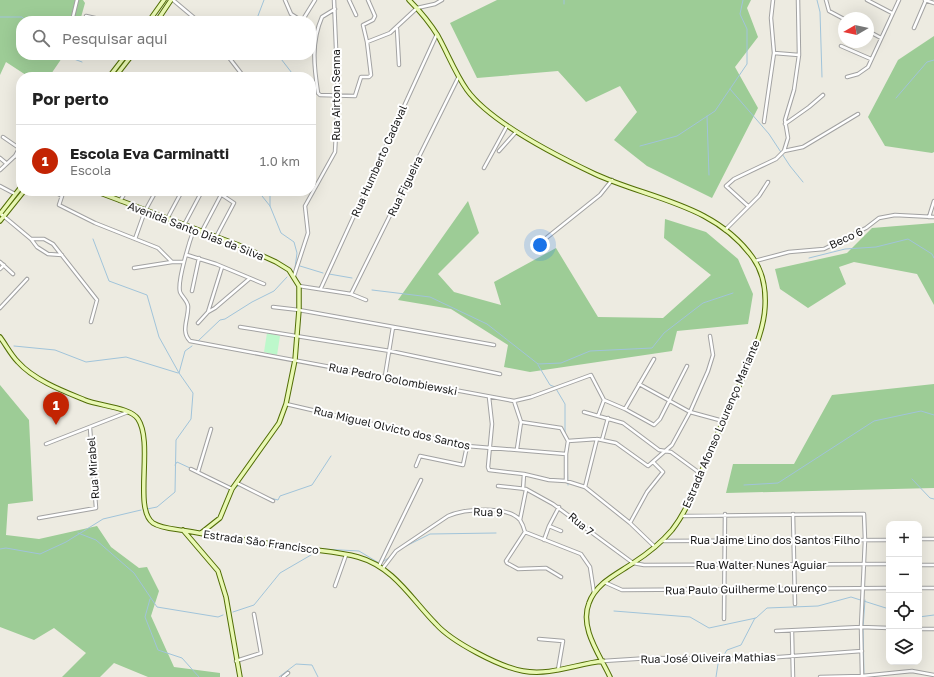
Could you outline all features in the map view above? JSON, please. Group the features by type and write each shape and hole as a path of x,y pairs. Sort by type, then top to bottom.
{"main road":[{"path":"153,16 164,0"},
{"path":"161,16 172,0"},
{"name":"Estrada Afonso Lourenço Mariante","path":"409,0 437,34 458,78 468,92 484,109 507,126 590,171 675,202 713,221 744,246 755,261 762,275 765,291 765,308 763,322 754,351 682,516 662,541 634,563 604,582 589,601 586,620 593,641 610,677"},
{"path":"113,72 122,60"},
{"path":"119,72 128,60"},
{"path":"0,221 15,194"},
{"path":"2,215 19,196"},
{"name":"Avenida Santo Dias da Silva","path":"107,196 202,231 276,262 289,270 299,286 298,336 295,360 286,404 279,423 232,490 220,518 201,534"},
{"path":"0,337 18,362 34,375 85,400 131,411"},
{"name":"Estrada São Francisco","path":"131,411 140,423 145,442 144,496 148,516 157,525 201,534 346,555 381,565 402,586 437,626 456,641 507,666 522,671 540,675 589,663 603,662"},
{"path":"182,530 218,571 226,597 240,677"}],"street":[{"path":"73,16 77,0"},
{"path":"172,0 192,16"},
{"path":"285,0 291,14 294,16"},
{"path":"305,16 315,0"},
{"name":"Rua Airton Senna","path":"316,186 335,152 338,95 334,0"},
{"path":"349,0 356,15"},
{"path":"316,79 319,94 355,96 361,77 370,76 367,42 363,25 373,20 375,16 368,0"},
{"path":"367,42 382,37 397,28 416,8 435,4 442,0"},
{"path":"764,122 774,53 771,18 773,0"},
{"path":"748,206 727,189 726,185 734,179 776,159 784,151 788,138 785,124 794,90 799,55 798,0"},
{"path":"826,0 829,11 838,15"},
{"path":"867,0 892,12"},
{"path":"847,77 858,74 868,67 892,12 899,0"},
{"path":"914,28 925,0 934,3"},
{"path":"316,36 322,17 335,9"},
{"path":"397,28 398,65"},
{"name":"Rua Humberto Cadaval","path":"321,288 437,34"},
{"path":"874,34 881,38"},
{"path":"846,48 871,59"},
{"path":"774,53 799,55"},
{"path":"230,60 240,72"},
{"path":"314,60 315,72"},
{"name":"Rua Figueira","path":"351,294 458,78"},
{"path":"785,124 809,108 823,95"},
{"path":"784,151 803,147 858,114"},
{"path":"484,168 507,126"},
{"path":"499,151 516,131"},
{"path":"3,137 16,144"},
{"path":"0,170 15,156"},
{"path":"0,158 6,163"},
{"path":"540,243 600,195 612,180"},
{"path":"725,230 759,196 768,182"},
{"path":"0,186 15,194"},
{"path":"62,196 59,205 95,223 158,248 172,262"},
{"path":"120,202 123,196"},
{"path":"135,239 145,211 153,196"},
{"path":"167,219 179,196"},
{"path":"184,225 199,196"},
{"path":"202,231 220,196"},
{"path":"216,237 234,203 226,196"},
{"name":"Rua Airton Senna","path":"294,276 308,233 305,206 311,196"},
{"path":"929,217 934,201"},
{"path":"2,215 31,239 37,247 48,254 63,255"},
{"name":"Beco 6","path":"755,261 789,252 824,249 866,228 879,218 895,215 934,217"},
{"path":"134,268 172,262 184,262 194,229"},
{"path":"31,239 44,240 53,244 97,300 91,322"},
{"path":"187,255 222,266 249,279 264,284"},
{"path":"192,292 199,258"},
{"path":"0,262 13,274"},
{"name":"Rua Pedro Golombiewski","path":"184,262 180,292 188,306 185,332 190,341 514,401 531,397 592,375 604,400"},
{"path":"0,269 4,265"},
{"path":"208,312 222,266"},
{"path":"0,308 27,279"},
{"path":"198,322 249,279"},
{"path":"299,286 321,288 351,294 366,300"},
{"path":"273,307 299,310 494,345"},
{"path":"240,327 435,359 500,374"},
{"path":"384,376 390,351 393,327"},
{"path":"568,441 597,439 616,444 648,466 663,451 672,445 690,412 708,371 713,355 710,336"},
{"path":"625,409 654,359"},
{"path":"598,416 604,400 656,425 687,366"},
{"path":"639,384 690,412 723,421"},
{"path":"489,397 492,424 489,470 524,474 549,480 566,481 585,487 630,523 654,547"},
{"path":"514,401 521,422 517,449"},
{"name":"Rua Miguel Olvicto dos Santos","path":"286,404 467,446 566,454"},
{"path":"46,444 131,411"},
{"path":"584,412 623,423 663,451 671,452 701,474"},
{"path":"602,440 608,418"},
{"path":"521,422 561,428 568,441 566,454 566,481"},
{"name":"Rua Mirabel","path":"39,518 96,508 90,428"},
{"path":"198,472 210,429"},
{"path":"585,487 597,439"},
{"path":"416,466 420,456 463,465 467,446"},
{"path":"630,523 647,492 663,472 653,462"},
{"path":"192,469 232,490"},
{"path":"524,474 524,489 520,520 525,532 581,554 590,567 594,593"},
{"path":"381,565 421,480"},
{"path":"237,483 273,501"},
{"path":"498,486 524,489"},
{"name":"Rua 7","path":"524,489 559,507 576,519 587,530 634,563"},
{"path":"544,540 549,526 559,507"},
{"name":"Rua 9","path":"381,565 396,551 456,512 498,511 506,512 520,520"},
{"path":"724,619 725,514"},
{"path":"682,516 725,514 864,514 865,540 861,627 862,676"},
{"path":"793,514 795,604"},
{"path":"549,526 561,530"},
{"path":"525,532 506,560 507,563 518,569 546,568 561,577"},
{"path":"922,539 934,539"},
{"name":"Rua Jaime Lino dos Santos Filho","path":"662,541 886,540"},
{"path":"335,586 346,555"},
{"name":"Rua Walter Nunes Aguiar","path":"634,563 644,565 886,564"},
{"path":"922,565 934,565"},
{"name":"Rua Paulo Guilherme Lourenço","path":"604,582 622,590 886,588"},
{"path":"922,588 934,588"},
{"path":"236,661 261,654 254,614"},
{"path":"776,631 792,632 861,627 886,628"},
{"path":"922,629 934,629"},
{"path":"792,632 793,677"},
{"path":"539,639 563,641 558,670"},
{"name":"Rua José Oliveira Mathias","path":"603,662 650,658 753,659 862,651"},
{"path":"820,677 862,676 912,671 934,675"},
{"path":"283,677 288,673"}],"green space":[{"path":"0,0 83,0 85,3 81,16 16,16 16,60 61,60 52,72 21,72 6,62 0,75"},
{"path":"497,0 751,0 747,8 758,37 735,67 758,108 712,198 647,166 614,140 637,112 620,86 586,102 558,71 477,78 450,23"},
{"path":"934,36 934,152 932,153 885,146 868,117 898,60"},
{"path":"468,201 479,233 438,274 454,292 501,305 494,282 556,248 598,317 663,318 711,275 664,238 665,219 706,232 738,259 753,294 748,324 677,331 672,351 530,372 504,367 508,345 451,309 398,300"},
{"path":"934,223 934,305 917,274 854,262 839,267 846,284 808,308 780,289 775,269 847,253 872,228"},
{"path":"267,333 280,336 277,355 264,352"},
{"path":"934,384 934,488 726,493 733,464 794,464 832,395"},
{"path":"0,385 29,420 33,501 8,504 6,535 39,539 97,526 111,547 139,568 147,567 159,591 151,616 174,667 220,673 220,677 148,677 114,663 100,677 62,677 86,653 54,628 34,640 0,627"}],"waterway":[{"path":"258,16 264,0"},
{"path":"640,146 677,136 715,111 747,64 747,29 740,14 743,0"},
{"path":"817,0 820,12 822,77"},
{"path":"0,17 16,17"},
{"path":"77,60 82,62"},
{"path":"282,60 291,72"},
{"path":"896,98 927,62 934,60"},
{"path":"730,89 769,134 790,166 803,182"},
{"path":"707,116 709,175"},
{"path":"262,196 270,206 281,233 294,242 297,253 295,268"},
{"path":"270,196 270,206"},
{"path":"93,239 109,281 147,295 159,337 179,373"},
{"path":"809,258 845,249 876,247 908,239 932,254 934,258"},
{"path":"300,266 323,273"},
{"path":"329,274 352,278"},
{"path":"198,341 220,320 225,319 252,302 274,291 287,277"},
{"path":"372,290 430,297 487,324 538,364 561,363 590,351 652,348 664,333 703,303 733,293"},
{"path":"14,346 55,350 86,362 126,357 178,373"},
{"path":"147,509 157,507 175,492 176,440 191,419 193,393 179,373 185,351 192,346"},
{"path":"538,365 550,385 555,387 565,404 565,433"},
{"path":"744,485 778,483 874,421 921,411 934,415"},
{"path":"270,498 278,500 280,496 312,485 331,456"},
{"path":"567,458 568,485"},
{"path":"175,465 177,462 190,468"},
{"path":"912,479 930,498 934,499"},
{"path":"220,482 232,487"},
{"path":"235,488 240,485"},
{"path":"0,549 6,548 40,554 66,542 103,519 141,510"},
{"path":"78,533 96,540 134,573 157,607 218,617 223,615"},
{"path":"406,546 430,534 496,533"},
{"path":"322,549 359,551 379,563"},
{"path":"233,612 254,605 280,573 311,555"},
{"path":"381,563 390,557"},
{"path":"614,611 690,617 709,628 756,618 767,608 818,606 851,597 886,608"},
{"path":"150,599 145,617 158,650 182,658 199,677"},
{"path":"864,674 863,628 865,600"},
{"path":"922,617 934,615"},
{"path":"716,677 718,664 727,650 741,645 755,618"},
{"path":"279,677 296,664 312,665 318,677"}],"place":[{"name":"Escola Eva Carminatti","path":"56,425"}]}
